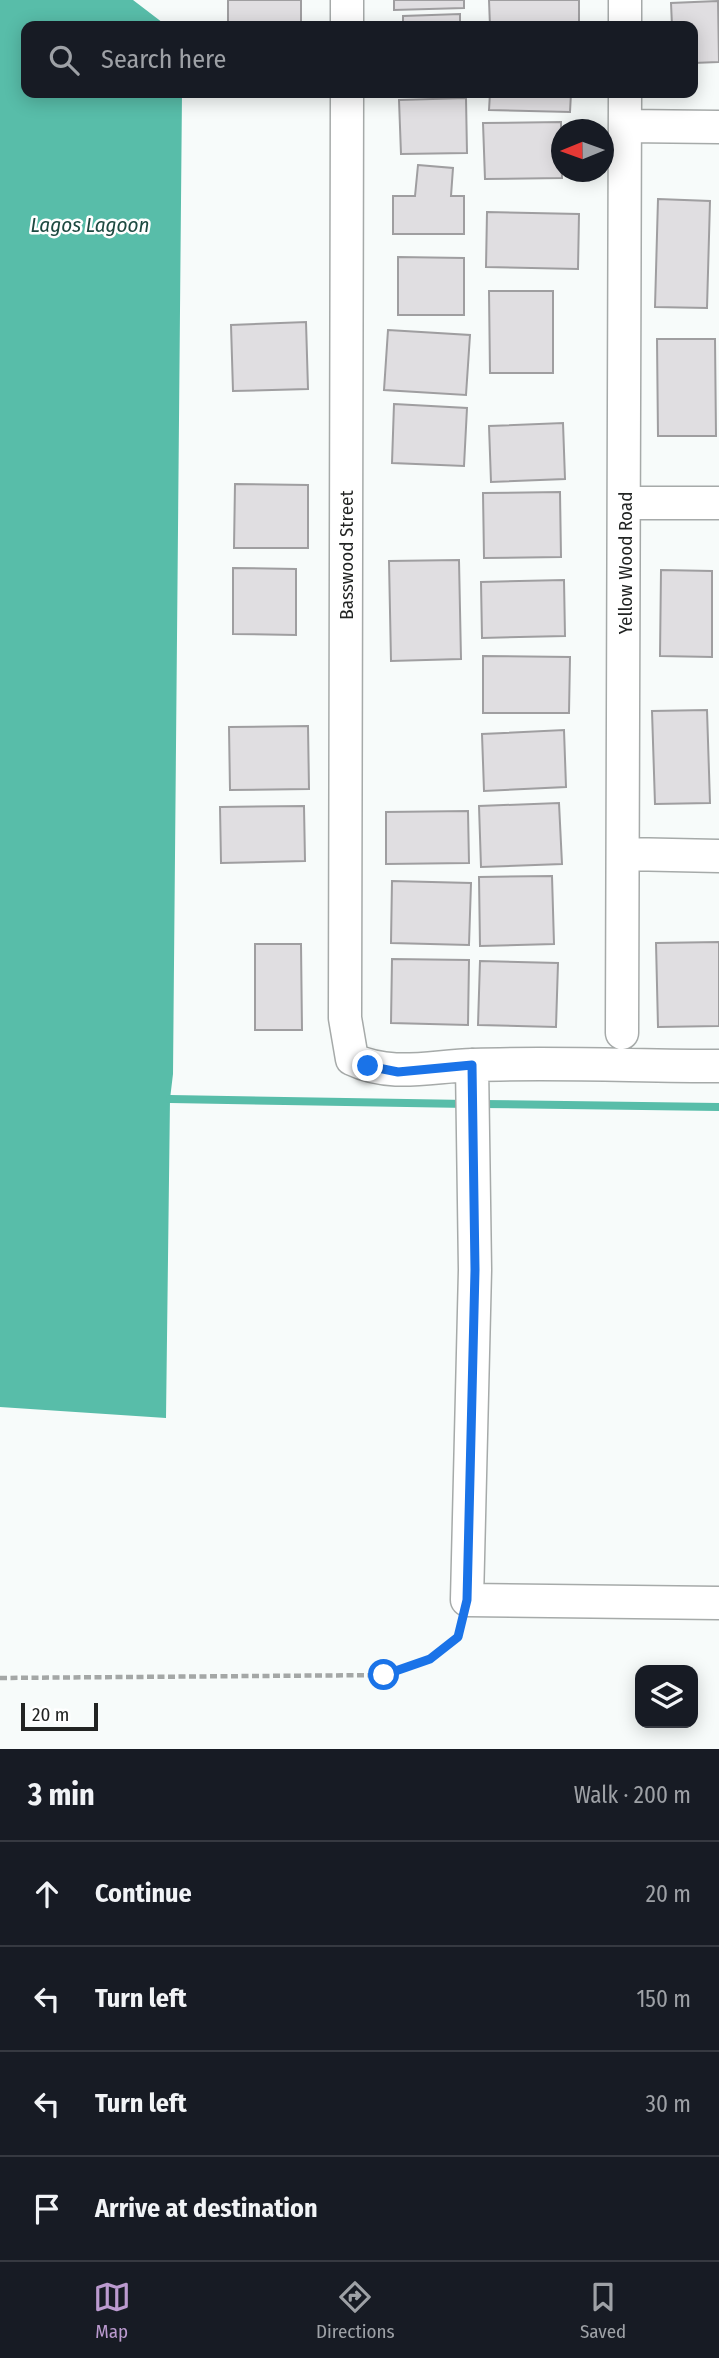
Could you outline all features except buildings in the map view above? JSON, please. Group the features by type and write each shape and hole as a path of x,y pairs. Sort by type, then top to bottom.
{"street":[{"path":"347,0 347,21"},
{"path":"625,0 625,21"},
{"name":"Basswood Street","path":"347,98 345,1018 352,1059 368,1066 398,1072 472,1072"},
{"name":"Yellow Wood Road","path":"622,1033 625,854 625,98"},
{"path":"625,127 719,127"},
{"path":"625,503 719,503"},
{"path":"625,854 719,856"},
{"path":"719,1066 472,1072 475,1270 467,1600 719,1603"}],"path":[{"path":"0,1678 384,1675 430,1659 458,1637 467,1600"}],"water":[{"name":"Lagos Lagoon","path":"0,0 133,0 160,21 21,21 21,98 182,98 173,1074 170,1099 166,1418 0,1407"}],"waterway":[{"path":"170,1099 468,1104"},
{"path":"481,1104 719,1107"}],"route":[{"path":"368,1066 398,1072 472,1065 475,1270 467,1600 458,1637 430,1659 384,1675"}]}
